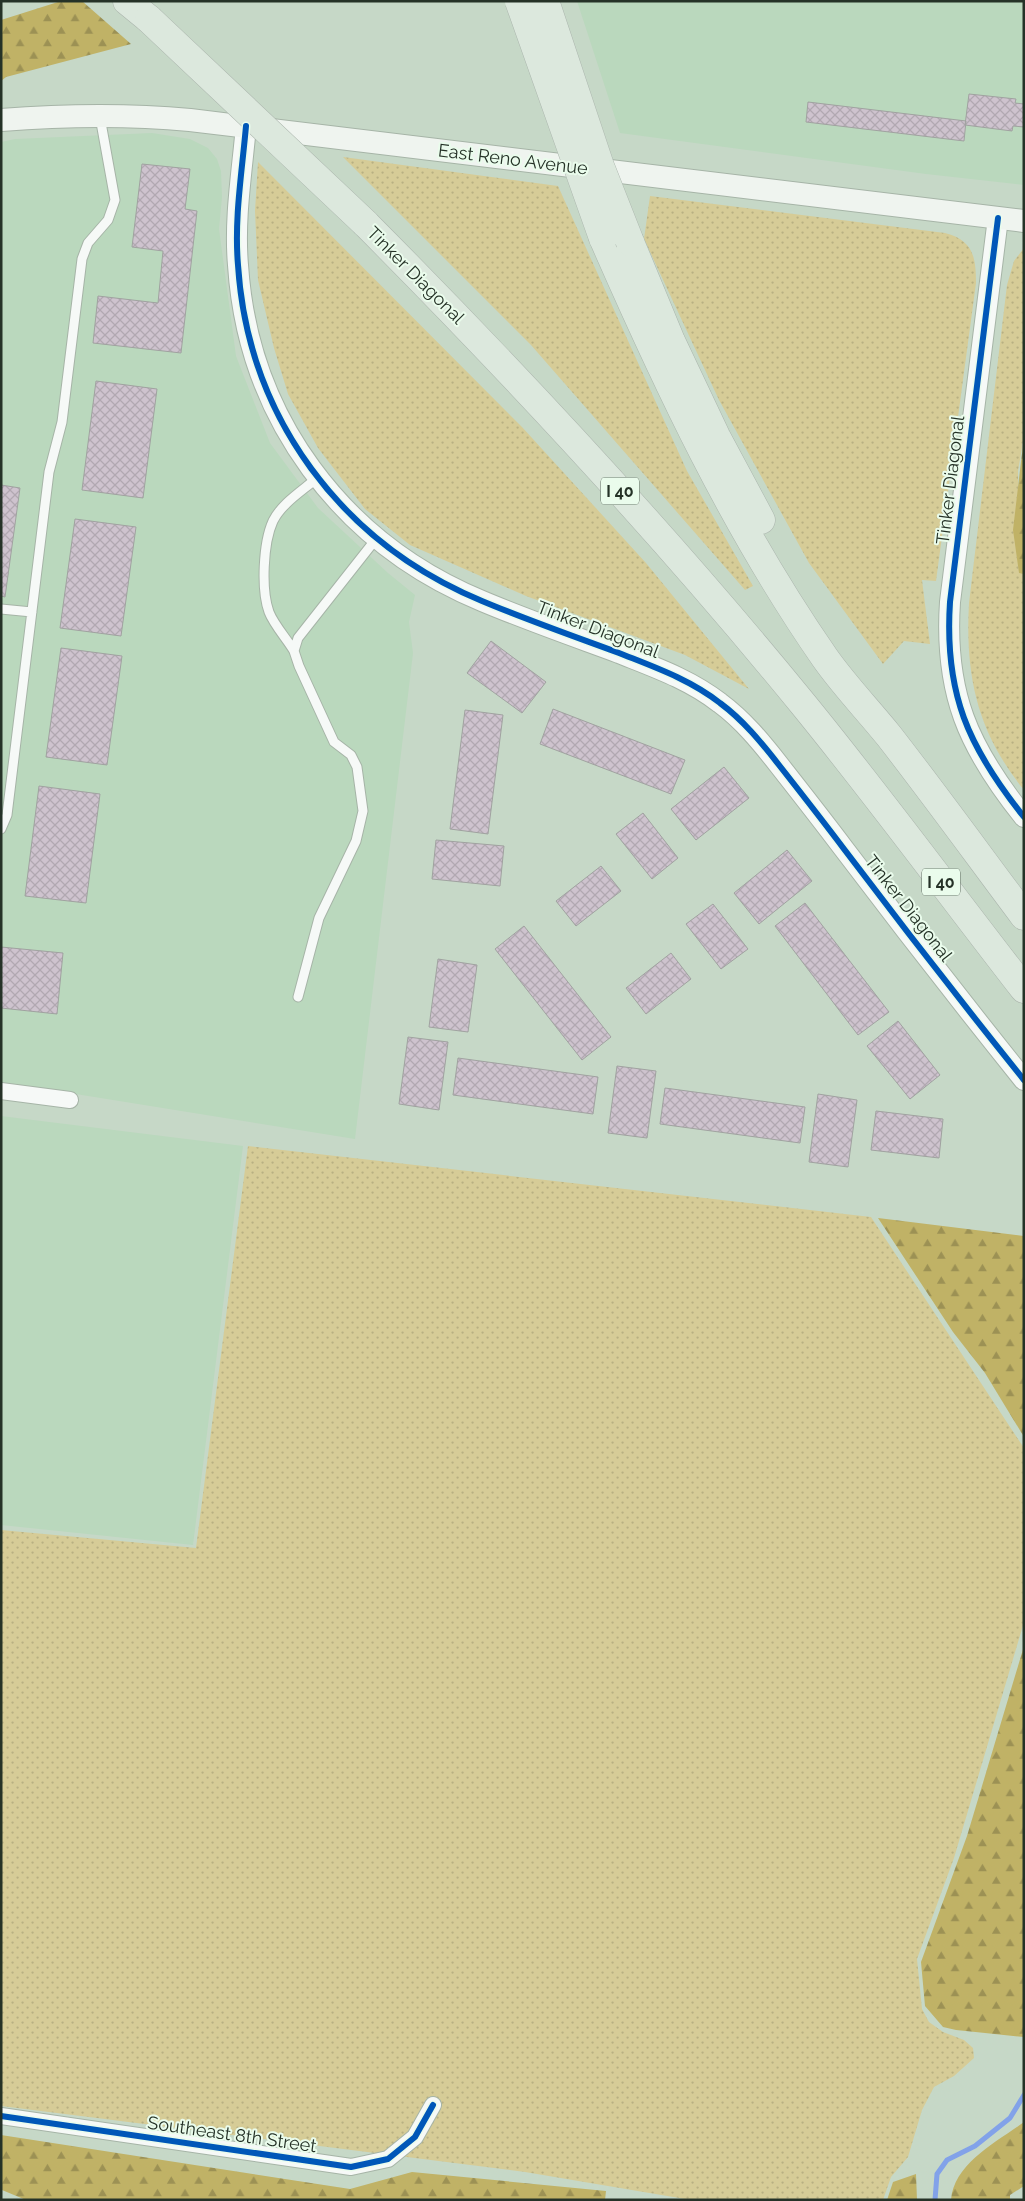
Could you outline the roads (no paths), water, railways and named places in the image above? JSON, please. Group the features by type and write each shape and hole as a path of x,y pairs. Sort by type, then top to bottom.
{"highway":[{"name":"I 40","path":"519,1 604,238 649,344 697,444 758,552 826,658 889,736 1024,916"},
{"path":"545,1 600,166 671,340 716,436 780,554 889,736"},
{"name":"Tinker Diagonal","path":"136,7 365,223 448,307 684,563 804,705 1024,989"}],"main road":[{"name":"East Reno Avenue","path":"1,120 136,115 246,126 1024,221"}],"street":[{"name":"Tinker Diagonal","path":"246,126 238,220 238,267 251,344 269,396 288,433 317,478 376,539 445,584 482,601 661,669 706,693 737,717 749,728 794,784 1024,1080"},
{"name":"Tinker Diagonal","path":"998,218 950,602 949,650 954,690 973,742 994,778 1024,817"},
{"path":"1,1091 70,1100"},
{"name":"Southeast 8th Street","path":"1,2116 351,2167 388,2160 415,2137 433,2105"}],"lane":[{"path":"1,829 7,815 49,472 62,422 82,259 88,243 108,220 115,200 100,115"},
{"path":"298,997 319,918 356,841 364,811 357,767 351,755 334,742 294,651 269,613 264,580 267,547 273,521 290,500 317,478"},
{"path":"294,651 298,638 376,539"},
{"path":"1,609 32,612"}],"waterway":[{"path":"935,2200 937,2174 947,2160 975,2146 1010,2118 1024,2095"}]}
